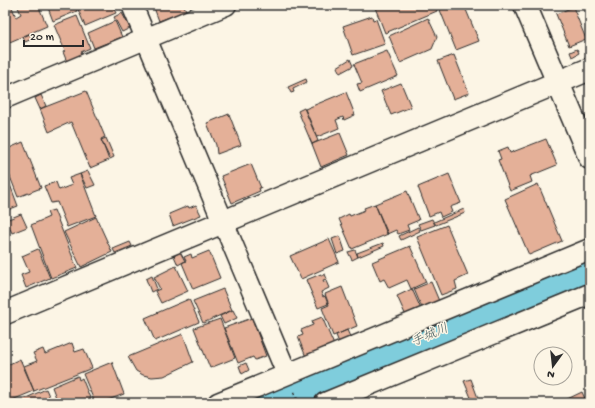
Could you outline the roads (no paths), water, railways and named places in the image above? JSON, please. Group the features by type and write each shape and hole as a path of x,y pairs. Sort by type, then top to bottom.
{"street":[{"path":"132,5 287,374"},
{"path":"5,98 226,5"},
{"path":"526,5 590,158"},
{"path":"5,312 590,70"},
{"path":"218,403 590,249"},
{"path":"325,403 590,294"}],"waterway":[{"name":"手城川","path":"271,403 590,269"}]}
